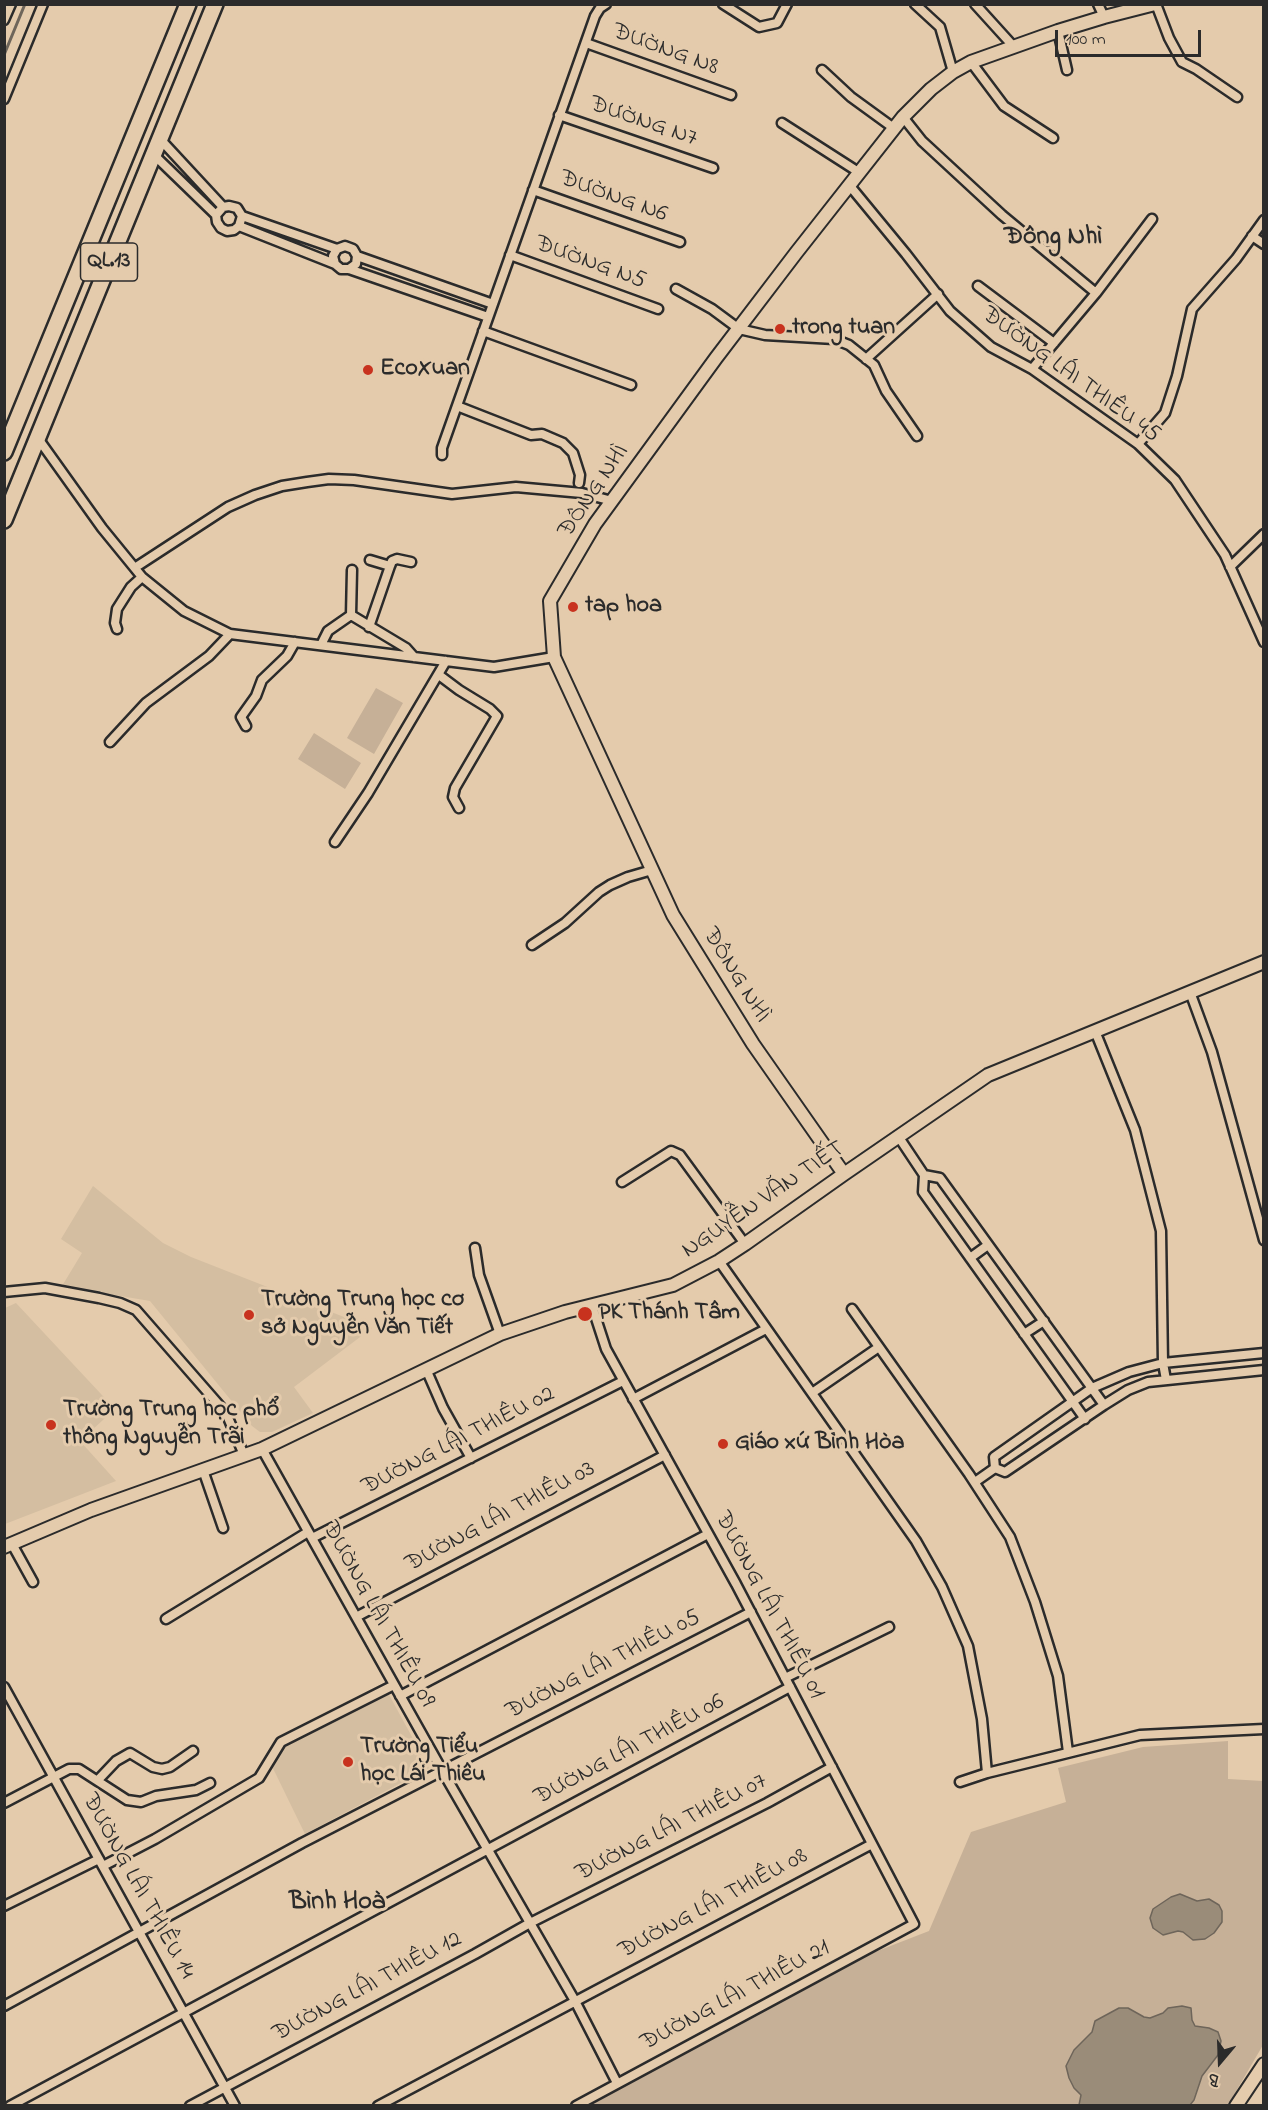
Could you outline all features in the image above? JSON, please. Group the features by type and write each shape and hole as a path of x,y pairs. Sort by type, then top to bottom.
{"highway":[{"name":"QL.13","path":"4,452 188,4"},
{"name":"QL.13","path":"4,520 215,4"},
{"path":"136,129 160,138"},
{"path":"129,145 153,154"}],"street":[{"path":"4,20 11,4"},
{"path":"4,99 44,4"},
{"path":"442,455 442,448 585,43 595,16 606,4"},
{"path":"723,4 759,27 777,23 787,4"},
{"path":"915,4 940,27 953,72"},
{"path":"975,4 1014,47"},
{"path":"1098,4 1104,17"},
{"path":"1156,4 1169,38 1182,62 1237,97"},
{"name":"ĐÔNG NHÌ","path":"844,1174 753,1044 673,915 554,657 549,600 595,524 739,329 903,117 931,89 971,62 1058,31 1156,4"},
{"path":"1058,31 1067,70"},
{"name":"ĐƯỜNG N8","path":"585,43 731,95"},
{"path":"971,62 1004,106 1053,138"},
{"path":"822,70 851,97 895,129"},
{"name":"ĐƯỜNG N7","path":"560,115 713,168"},
{"path":"903,117 922,141 1002,215 1096,293"},
{"path":"782,123 860,172"},
{"path":"160,138 223,207"},
{"path":"153,154 216,216 221,228 227,231 234,230 239,226 242,216"},
{"name":"ĐƯỜNG LÁI THIÊU 45","path":"850,186 950,311 991,347 1032,369 1138,444 1175,480 1225,555 1263,642"},
{"name":"ĐƯỜNG N6","path":"533,190 680,242"},
{"path":"216,216 223,207 237,208 242,216 337,249"},
{"path":"1032,369 1096,293 1152,219"},
{"path":"1138,444 1165,413 1177,376 1192,309 1236,259 1263,220"},
{"path":"239,226 335,264 341,269 350,269 488,317"},
{"path":"1252,236 1263,244"},
{"path":"335,264 333,256 337,249 345,246 353,249 357,256 356,264 350,269"},
{"name":"ĐƯỜNG N5","path":"510,255 658,309"},
{"path":"357,256 493,304"},
{"path":"978,286 1054,344"},
{"path":"676,289 712,309 739,329 765,335 834,339 849,345 874,365 886,391 917,436"},
{"path":"866,359 938,294"},
{"path":"483,331 631,385"},
{"path":"457,406 531,435 542,434 563,443 573,453 580,475 579,483"},
{"path":"37,437 102,528 142,577 184,611 230,634 494,667 554,657"},
{"path":"136,567 228,507 282,486 307,482 329,479 354,480 452,494 516,487 582,493 612,501"},
{"path":"1230,567 1263,534"},
{"path":"369,627 392,561 397,559 411,562"},
{"path":"370,560 390,566"},
{"path":"351,615 352,570"},
{"path":"117,629 115,623 117,609 131,587 142,577"},
{"path":"1254,617 1263,612"},
{"path":"351,615 406,648 415,657"},
{"path":"321,645 327,631 351,615"},
{"path":"110,742 146,703 209,656 230,634"},
{"path":"246,726 242,717 256,696 262,680 287,656 295,642"},
{"path":"335,842 446,661"},
{"path":"439,675 497,716 455,788 453,797 459,808"},
{"path":"532,945 565,923 610,885 628,876 652,870"},
{"name":"NGUYỄN VĂN TIẾT","path":"8,1545 81,1514 262,1449 500,1334 565,1312 673,1285 719,1261 745,1244 988,1075 1263,962"},
{"path":"1190,992 1212,1052 1263,1240"},
{"path":"1095,1031 1136,1130 1161,1231 1163,1363 1166,1380"},
{"path":"898,1136 924,1175 923,1192 1085,1419"},
{"path":"622,1182 671,1151 680,1155 745,1244"},
{"path":"924,1175 940,1178 1104,1405"},
{"path":"970,1258 988,1245"},
{"path":"475,1248 479,1275 500,1334"},
{"path":"719,1261 916,1541 942,1587 968,1646 982,1719 987,1773"},
{"path":"4,1292 45,1288 120,1303 136,1310 226,1413 244,1455"},
{"name":"ĐƯỜNG LÁI THIÊU 01","path":"592,1306 606,1349 751,1612 914,1923"},
{"path":"852,1309 975,1482 1010,1537 1035,1602 1058,1676 1068,1752"},
{"path":"1024,1334 1044,1321"},
{"path":"633,1399 766,1329"},
{"path":"812,1393 879,1347"},
{"path":"995,1468 994,1457 1092,1388 1129,1372 1163,1363 1263,1353"},
{"path":"426,1370 443,1408 471,1458"},
{"path":"995,1468 1005,1472 1104,1405 1128,1390 1148,1382 1263,1370"},
{"name":"ĐƯỜNG LÁI THIÊU 02","path":"166,1619 310,1535 471,1458 623,1381"},
{"name":"ĐƯỜNG LÁI THIÊU 09","path":"262,1449 574,2001 617,2083"},
{"name":"ĐƯỜNG LÁI THIÊU 03","path":"356,1617 665,1455"},
{"path":"975,1482 995,1468"},
{"path":"203,1470 223,1528"},
{"path":"400,1696 708,1534"},
{"path":"8,1545 33,1582"},
{"name":"ĐƯỜNG LÁI THIÊU 05","path":"4,2006 302,1843 751,1612"},
{"path":"785,1678 889,1627"},
{"path":"4,1906 155,1839 259,1778 281,1742 394,1685"},
{"name":"ĐƯỜNG LÁI THIÊU 14","path":"4,1687 7,1697 54,1776 235,2106"},
{"name":"ĐƯỜNG LÁI THIÊU 06","path":"10,2106 790,1687"},
{"path":"960,1782 987,1773 1140,1735 1263,1729"},
{"path":"98,1780 122,1756 130,1753 153,1767 162,1769 170,1767 193,1751"},
{"name":"ĐƯỜNG LÁI THIÊU 07","path":"530,1923 767,1803 832,1767"},
{"path":"4,1803 69,1769 80,1769 127,1800 141,1802 156,1796 196,1790 210,1783"},
{"name":"ĐƯỜNG LÁI THIÊU 08","path":"378,2106 872,1844"},
{"name":"ĐƯỜNG LÁI THIÊU 12","path":"190,2106 530,1923"},
{"name":"ĐƯỜNG LÁI THIÊU 21","path":"576,2106 914,1923"},
{"path":"1236,2106 1259,2080 1263,2064"}],"shaded area":[{"path":"376,688 403,703 374,754 347,738"},
{"path":"314,733 361,763 345,789 298,759"},
{"name":"Trường Trung học cơ sở Nguyễn Văn Tiết","path":"93,1186 163,1243 191,1257 372,1328 294,1387 313,1413 272,1432 260,1432 252,1426 150,1301 62,1286 82,1253 61,1239"},
{"name":"Trường Trung học phổ thông Nguyễn Trãi","path":"16,1303 115,1409 80,1441 116,1481 5,1524 5,1308"},
{"name":"Trường Tiểu học Lái Thiêu","path":"387,1691 429,1768 305,1834 267,1756"},
{"path":"1228,1741 1228,1779 1263,1781 1263,2045 1228,2105 587,2106 862,1957 929,1931 971,1832 1066,1802 1058,1768 1143,1747"},
{"path":"1180,1894 1197,1901 1209,1899 1219,1905 1222,1911 1222,1922 1214,1933 1205,1939 1193,1940 1183,1932 1163,1935 1153,1928 1150,1918 1153,1909"},
{"path":"1182,2006 1191,2008 1195,2026 1218,2032 1221,2041 1218,2055 1202,2076 1190,2105 1079,2105 1081,2095 1074,2088 1066,2066 1074,2050 1092,2032 1095,2021 1119,2008 1128,2008 1150,2018 1163,2013 1168,2008"}],"waterway":[{"path":"4,55 25,4"}],"place":[{"name":"trong tuan","path":"780,329"},
{"name":"EcoXuan","path":"368,370"},
{"name":"tap hoa","path":"573,607"},
{"name":"PK Thánh Tâm","path":"585,1314"},
{"name":"Trường Trung học cơ sở Nguyễn Văn Tiết","path":"249,1315"},
{"name":"Trường Trung học phổ thông Nguyễn Trãi","path":"51,1425"},
{"name":"Giáo xứ Bình Hòa","path":"723,1444"},
{"name":"Trường Tiểu học Lái Thiêu","path":"348,1762"}],"district":[{"name":"Đông Nhì","path":"1053,239"},
{"name":"Bình Hoà","path":"337,1904"}]}
